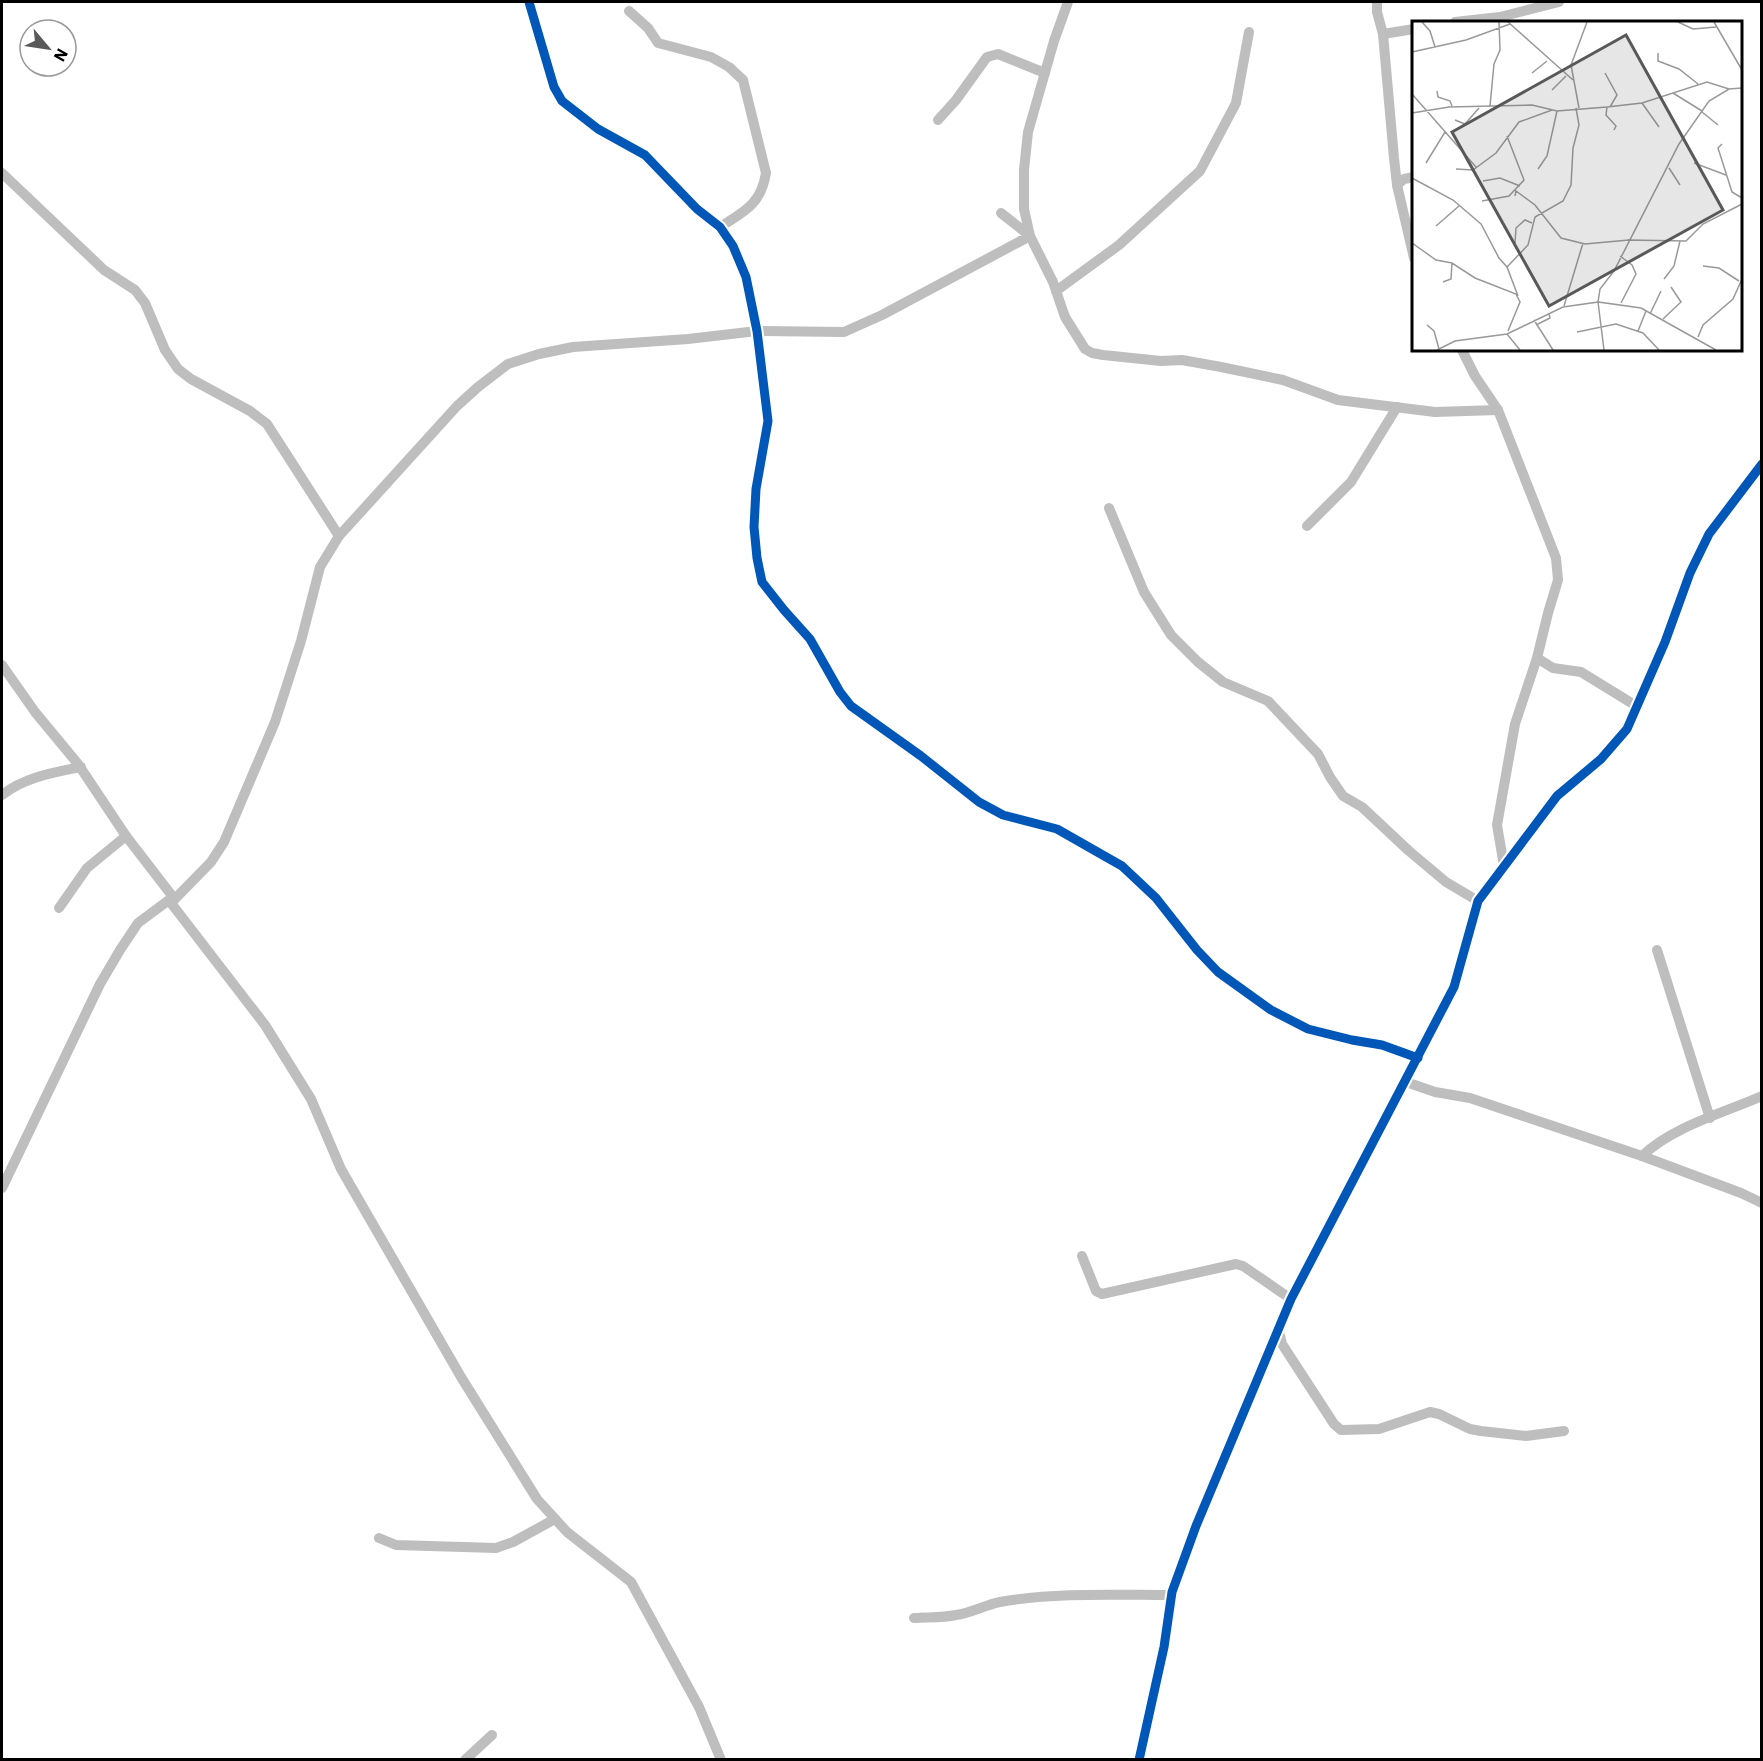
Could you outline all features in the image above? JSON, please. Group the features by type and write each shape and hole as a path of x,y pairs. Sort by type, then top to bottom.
{"street":[{"path":"529,2 554,87 562,101 598,129 645,155 697,209 720,227 733,246 746,277 757,331 768,421 756,489 754,527 762,582 810,639 850,706 921,756 979,802 1003,815 1058,830 1122,866 1156,898 1197,950 1218,972 1271,1010 1308,1029 1352,1041 1382,1045 1418,1058"},
{"path":"1068,2 1044,73 1028,132 1024,170 1024,209 1030,236 1073,332 1085,349 1092,353 1130,358 1182,360 1283,380 1338,400 1435,412 1498,410"},
{"path":"1377,2 1377,12 1383,34 1397,185 1412,253"},
{"path":"1464,21 1500,17 1559,2"},
{"path":"629,11 648,28 658,43 711,57 729,67 743,80 766,173 765,180 759,197 751,206 720,227"},
{"path":"1383,34 1412,29"},
{"path":"1056,291 1119,245 1200,171 1236,103 1249,32"},
{"path":"938,120 956,100 987,57 998,54 1044,73"},
{"path":"2,173 104,270 135,290 145,303 165,350 178,369 190,379 250,411 267,424 339,536"},
{"path":"1397,185 1404,179 1412,177"},
{"path":"1002,213 1030,236"},
{"path":"2,1188 100,984 120,950 138,923 172,900 211,862 224,843 275,722 301,641 320,567 339,536 457,406 508,364 539,354 573,347 678,340 757,331 844,332 882,315 1030,236"},
{"path":"1462,351 1475,376 1498,410 1556,558 1558,580 1537,658 1515,724 1497,825 1504,866"},
{"path":"1307,526 1351,482 1397,407"},
{"path":"1139,1760 1164,1647 1171,1595 1196,1526 1291,1299 1454,987 1478,901 1557,796 1601,759 1627,729 1665,642 1690,573 1709,534 1761,464"},
{"path":"1109,508 1144,592 1171,635 1198,662 1223,682 1268,701 1318,753 1343,796 1362,807 1446,882 1478,901"},
{"path":"1537,658 1553,668 1581,672 1638,707"},
{"path":"2,664 35,712 81,767 126,837 265,1025 305,1090 341,1169 421,1308 537,1499 567,1532 631,1582 699,1707 721,1760"},
{"path":"2,795 13,786 29,779 81,767"},
{"path":"59,908 87,868 126,837"},
{"path":"1658,950 1710,1118"},
{"path":"1406,1082 1435,1092 1470,1098 1642,1156 1741,1193 1761,1203"},
{"path":"1642,1156 1653,1145 1676,1132 1761,1096"},
{"path":"1082,1256 1096,1291 1102,1294 1236,1264 1244,1266 1291,1299"},
{"path":"1278,1332 1282,1344 1334,1424 1341,1430 1378,1429 1430,1412 1470,1429 1481,1431 1526,1436 1564,1431"},
{"path":"379,1538 396,1545 496,1548 513,1542 555,1518"},
{"path":"914,1618 957,1615 993,1604 1027,1599 1092,1595 1171,1595"},
{"path":"465,1760 492,1735"}],"cycle path":[{"path":"529,2 554,87 562,101 598,129 645,155 697,209 720,227 733,246 746,277 757,331 768,421 756,489 754,527 762,582 810,639 840,692 851,706 921,756 979,802 1003,815 1057,829 1122,866 1156,898 1197,950 1218,972 1271,1010 1308,1029 1382,1045 1418,1058"},
{"path":"1139,1760 1164,1647 1172,1592 1196,1526 1291,1299 1454,987 1478,901 1557,796 1601,759 1627,729 1665,642 1690,573 1709,534 1762,464"}]}
